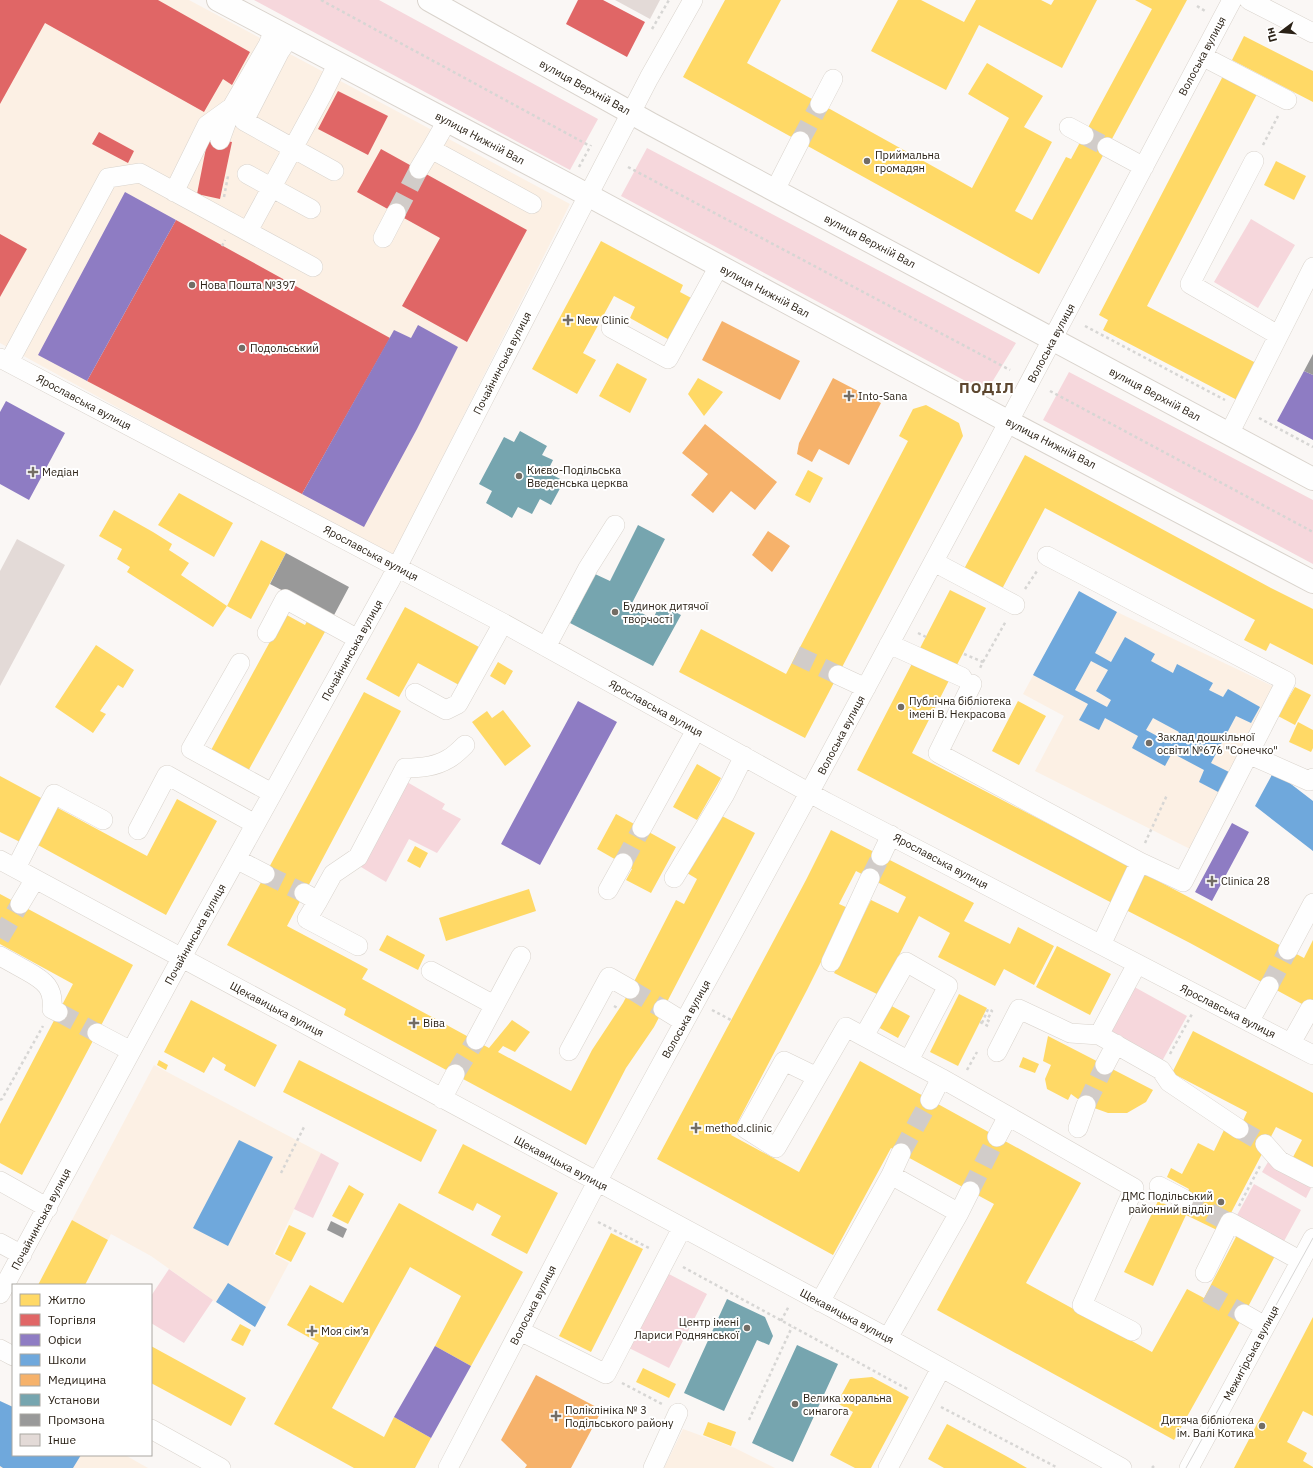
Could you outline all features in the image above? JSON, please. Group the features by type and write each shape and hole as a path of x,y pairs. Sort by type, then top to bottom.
{"main road":[{"name":"вулиця Нижній Вал","path":"218,0 588,196 1009,422 1313,582"},
{"name":"вулиця Верхній Вал","path":"428,0 632,113 1313,479"}],"street":[{"name":"Почайнинська вулиця","path":"0,1294 48,1208 182,957 397,567 649,78 693,0"},
{"name":"Волоська вулиця","path":"448,1468 597,1182 1054,340 1232,0"},
{"path":"1249,0 1313,33"},
{"path":"220,140 232,107 268,45 282,34"},
{"path":"282,34 280,50 244,121 334,171"},
{"path":"1202,56 1287,100"},
{"path":"248,231 338,63"},
{"path":"820,104 833,79"},
{"path":"174,192 207,125 232,107"},
{"path":"419,170 430,148 447,121"},
{"path":"775,190 800,141"},
{"path":"1107,147 1144,167"},
{"path":"430,148 532,204"},
{"path":"1254,161 1190,284 1278,335"},
{"path":"4,360 108,178 140,173 314,267"},
{"path":"247,174 311,209"},
{"path":"383,238 396,213"},
{"path":"611,328 668,359 719,266"},
{"path":"1229,434 1313,267"},
{"name":"Ярославська вулиця","path":"4,360 503,623 810,792 1313,1055"},
{"path":"546,647 588,568 615,525"},
{"path":"889,644 967,681 938,753 1138,861 1183,882 1286,681 1047,556"},
{"path":"934,562 1015,605"},
{"path":"267,633 285,599 358,639"},
{"path":"415,694 446,710 458,704 503,623"},
{"path":"240,663 191,749 272,794"},
{"path":"838,675 866,688"},
{"path":"642,828 696,730"},
{"path":"358,946 308,919 311,897 333,874 358,857 405,768 432,766 449,759 465,745"},
{"path":"1248,754 1309,781 1313,778"},
{"path":"674,878 725,794 744,756"},
{"path":"138,830 167,775 255,824"},
{"path":"8,864 54,794 103,820"},
{"path":"881,856 891,835"},
{"path":"236,859 265,874"},
{"path":"1101,945 1138,861"},
{"path":"608,890 623,863"},
{"name":"Щекавицька вулиця","path":"8,864 888,1338 1122,1468"},
{"path":"20,904 35,878"},
{"path":"830,962 870,878"},
{"path":"1288,950 1310,900"},
{"path":"0,956 42,980 49,987 55,1011"},
{"path":"476,1040 521,956"},
{"path":"864,1036 906,962 948,986 908,1060"},
{"path":"1099,1035 1137,964"},
{"path":"431,971 494,1004"},
{"path":"569,1052 610,977 630,989"},
{"path":"1249,1022 1269,986"},
{"path":"663,1009 684,1022"},
{"path":"997,1052 1019,1009 1070,1033 1099,1035 1116,1044 1161,1070 1169,1082 1239,1129"},
{"path":"1290,1043 1310,1009"},
{"path":"817,1077 846,1027 941,1078 1134,1188 1082,1305 1132,1331"},
{"path":"97,1033 131,1051"},
{"path":"1105,1065 1116,1044"},
{"path":"442,1099 455,1074"},
{"path":"930,1100 941,1078"},
{"path":"1078,1128 1086,1105"},
{"path":"997,1137 1008,1116"},
{"path":"1267,1146 1280,1161 1313,1178"},
{"path":"820,1302 891,1175 901,1153"},
{"path":"891,1175 959,1213"},
{"path":"0,1181 48,1208"},
{"path":"1159,1186 1184,1199"},
{"path":"888,1338 970,1191"},
{"path":"1204,1273 1228,1222 1301,1261"},
{"path":"520,1331 606,1374 682,1228"},
{"name":"Межигірська вулиця","path":"1189,1468 1313,1238"},
{"path":"0,1243 22,1255"},
{"path":"1244,1314 1265,1326"},
{"path":"0,1350 12,1356"},
{"path":"888,1468 941,1368"},
{"path":"653,1468 678,1413"},
{"path":"152,1431 194,1462 221,1468"}],"path":[{"path":"321,0 590,146"},
{"path":"1254,161 1287,100"},
{"path":"628,167 1010,370"},
{"path":"1085,326 1313,447"},
{"path":"1050,392 1313,532"},
{"path":"918,633 926,637"},
{"path":"1138,861 1167,795"},
{"path":"989,1026 981,1022 988,1009 992,1011 987,1020 991,1022 994,1017"},
{"path":"712,1010 731,1020"},
{"path":"0,1100 55,1011"},
{"path":"1161,1070 1192,1014"},
{"path":"281,1173 305,1125"},
{"path":"1228,1222 1267,1146"},
{"path":"597,1222 666,1257 925,1399 1058,1468"},
{"path":"749,1420 792,1327"},
{"path":"606,1374 678,1413"}],"shaded area":[{"path":"0,0 189,0 570,204 392,558 0,343"},
{"path":"254,0 379,0 598,119 570,170"},
{"path":"647,148 1016,343 986,392 621,196"},
{"path":"1251,219 1295,245 1258,308 1214,282"},
{"path":"1069,372 1313,500 1313,564 1043,420"},
{"name":"Заклад дошкільної освіти №676 \"Сонечко\"","path":"1079,591 1117,612 1277,688 1190,849 1035,771 1064,716 1023,694"},
{"path":"407,782 445,804 442,809 461,819 437,853 409,839 386,882 361,867"},
{"path":"1129,984 1187,1016 1161,1063 1103,1031"},
{"path":"154,1065 321,1153 273,1254 289,1263 255,1327 213,1300 151,1256 111,1234 108,1240 72,1220"},
{"path":"321,1153 339,1163 313,1218 294,1209"},
{"path":"1268,1162 1311,1188 1306,1198 1262,1172"},
{"path":"1254,1184 1301,1210 1283,1243 1236,1217"},
{"path":"169,1269 213,1300 184,1343 152,1324 152,1294"},
{"path":"667,1273 707,1294 669,1368 629,1348"},
{"path":"0,1401 12,1407 12,1456 127,1456 148,1468 0,1468"},
{"path":"683,1429 735,1448 775,1468 664,1468"}],"building: Житло":[{"path":"725,0 781,0 747,63 972,188 1009,118 968,94 987,63 1043,96 1024,127 1052,142 1015,211 1032,220 1066,157 1071,159 1152,9 1135,0 1187,0 1039,274 683,77"},
{"path":"898,0 921,0 964,22 976,0 1041,0 1051,5 1054,0 1097,0 1062,68 979,25 946,90 871,51"},
{"path":"1244,36 1313,71 1313,102 1232,60"},
{"path":"1223,76 1257,94 1147,306 1256,363 1237,400 1103,330 1108,320 1099,315"},
{"path":"1276,161 1306,176 1294,200 1264,185"},
{"path":"601,241 683,285 680,292 695,300 673,342 630,318 635,307 614,296 583,353 596,360 577,394 532,369"},
{"path":"617,363 647,379 630,413 599,396"},
{"path":"698,378 723,392 704,416 688,394"},
{"path":"926,405 959,423 963,436 805,738 679,672 701,629 786,674 908,441 899,436 913,409"},
{"path":"1025,455 1271,588 1313,609 1313,665 1270,643 1266,651 1244,640 1255,620 1045,508 1002,589 964,569"},
{"path":"808,470 823,478 810,503 795,495"},
{"path":"179,493 233,523 214,557 158,525"},
{"path":"114,510 172,544 169,550 189,563 181,575 227,606 213,627 127,572 130,567 117,559 122,549 99,536"},
{"path":"261,540 286,553 251,619 227,606"},
{"path":"950,590 986,608 912,753 1133,868 1114,904 857,770"},
{"path":"405,607 479,647 459,685 418,663 399,697 366,679"},
{"path":"285,614 305,625 308,619 326,630 247,773 210,752"},
{"path":"96,645 134,670 123,688 118,685 100,711 106,714 93,733 55,707"},
{"path":"498,662 513,671 505,685 490,676"},
{"path":"1295,687 1311,695 1295,725 1278,716"},
{"path":"364,692 401,711 287,926 368,969 362,979 489,1048 512,1020 530,1032 515,1052 503,1046 498,1052 571,1091 592,1050 623,1003 676,900 684,904 697,879 687,873 718,814 755,833 654,1027 626,1068 586,1145 344,1015 346,1009 227,945"},
{"path":"1018,701 1046,716 1019,765 992,751"},
{"path":"503,710 531,746 505,766 472,722 487,711 492,718"},
{"path":"1298,722 1313,730 1313,748 1311,752 1289,742"},
{"path":"697,764 721,778 697,820 673,807"},
{"path":"0,776 43,799 20,842 0,832"},
{"path":"177,799 217,821 166,915 36,844 56,807 147,856"},
{"path":"616,814 676,847 651,893 626,880 632,869 597,849"},
{"path":"831,830 974,903 964,921 1010,944 1018,927 1054,946 1034,985 1004,969 995,986 938,957 950,933 919,916 879,995 834,973 871,900 898,913 906,897 856,871 839,904 848,908 731,1135 799,1172 860,1061 1081,1183 1026,1283 1152,1352 1187,1289 1204,1298 1237,1235 1275,1256 1174,1440 937,1310 994,1204 891,1148 833,1255 657,1159 806,880"},
{"path":"415,846 428,853 420,868 407,861"},
{"path":"1143,873 1304,958 1313,940 1313,1010 1124,909"},
{"path":"529,889 536,911 446,941 439,918"},
{"path":"0,894 133,965 22,1175 0,1163 0,1124 73,984 0,944"},
{"path":"387,935 425,955 418,970 379,950"},
{"path":"1057,946 1111,974 1090,1015 1036,987"},
{"path":"959,994 987,1008 958,1066 930,1052"},
{"path":"191,1000 277,1045 255,1087 224,1070 226,1065 213,1057 204,1073 164,1052"},
{"path":"888,1004 910,1016 898,1038 876,1026"},
{"path":"1193,1031 1313,1093 1313,1170 1292,1159 1302,1140 1276,1127 1221,1232 1186,1215 1153,1286 1124,1272 1158,1201 1182,1212 1178,1210 1189,1189 1167,1177 1171,1168 1182,1174 1198,1143 1214,1151 1224,1130 1236,1136 1247,1112 1172,1073"},
{"path":"1048,1036 1153,1090 1146,1102 1127,1113 1108,1113 1086,1105 1071,1094 1068,1100 1047,1089 1045,1079 1051,1065 1043,1061"},
{"path":"1023,1057 1039,1064 1035,1073 1019,1067"},
{"path":"159,1060 168,1065 166,1070 157,1065"},
{"path":"299,1060 437,1130 421,1162 283,1092"},
{"path":"463,1144 558,1193 527,1254 491,1235 501,1216 477,1203 473,1211 438,1193"},
{"path":"349,1185 364,1194 348,1224 332,1216"},
{"path":"399,1203 523,1272 471,1366 435,1346 461,1296 410,1267 332,1408 384,1437 394,1417 431,1438 415,1468 354,1468 274,1424 319,1343 287,1325 310,1285 343,1303"},
{"path":"72,1220 108,1240 86,1284 39,1284"},
{"path":"289,1225 306,1233 291,1262 275,1254"},
{"path":"611,1233 643,1249 591,1352 559,1336"},
{"path":"1313,1317 1313,1416 1303,1411 1287,1442 1307,1453 1303,1461 1313,1468 1234,1468"},
{"path":"240,1324 251,1330 243,1346 231,1340"},
{"path":"152,1347 246,1398 231,1426 152,1384"},
{"path":"643,1368 676,1384 669,1398 636,1382"},
{"path":"872,1377 909,1397 871,1468 855,1468 830,1455 853,1412 837,1403 850,1379"},
{"path":"708,1422 736,1432 731,1446 703,1435"},
{"path":"947,1424 1027,1468 944,1468 928,1459"}],"building: Торгівля":[{"path":"0,0 158,0 250,52 232,85 223,79 204,112 45,23 0,104"},
{"path":"578,0 603,0 645,22 627,57 566,24"},
{"path":"338,91 388,116 368,155 318,129"},
{"path":"99,132 134,151 128,163 92,144"},
{"path":"208,138 232,142 220,199 197,194"},
{"path":"381,149 527,230 467,342 402,306 440,238 357,192"},
{"path":"176,220 390,338 302,494 87,381"},
{"path":"0,234 27,249 0,297"}],"building: Офіси":[{"path":"125,192 176,220 87,381 38,355"},
{"path":"418,325 458,347 417,429 364,527 302,494 394,330 411,338"},
{"path":"1304,371 1313,375 1313,440 1277,421"},
{"path":"6,401 65,433 29,500 0,484 0,412"},
{"path":"578,701 617,722 540,865 501,844"},
{"path":"1232,823 1249,832 1212,901 1195,892"},
{"path":"435,1346 471,1366 431,1438 394,1417"}],"building: Школи":[{"path":"1079,591 1117,612 1095,653 1111,662 1125,637 1155,654 1151,661 1173,673 1177,664 1213,683 1209,690 1223,697 1228,689 1260,707 1251,723 1236,716 1211,763 1231,773 1220,793 1199,782 1204,770 1172,753 1165,766 1132,748 1138,736 1105,718 1099,730 1079,720 1088,704 1033,675","holes":["1091,661 1108,670 1096,691 1111,700 1107,707 1075,690","1153,718 1179,732 1172,744 1146,730"]},
{"path":"1274,771 1313,801 1313,851 1255,806"},
{"path":"239,1140 273,1157 228,1246 193,1228"},
{"path":"228,1283 266,1307 255,1327 216,1302"},
{"path":"0,1401 12,1407 12,1456 80,1456 73,1468 3,1468 0,1466"}],"building: Медицина":[{"path":"722,321 800,361 780,400 702,360"},
{"path":"833,378 881,403 849,465 819,449 812,462 797,454 799,443"},
{"path":"705,424 777,482 755,510 731,491 713,513 691,495 708,474 682,453"},
{"path":"768,531 790,546 772,572 752,555"},
{"name":"Поліклініка № 3 Подільського району","path":"536,1375 602,1410 571,1468 525,1468 527,1465 501,1440"}],"building: Установи":[{"name":"Києво-Подільська Введенська церква","path":"520,431 547,446 542,455 553,460 547,472 564,481 551,505 540,499 532,514 518,507 512,518 486,503 492,491 479,484 504,437 514,442"},
{"path":"638,525 665,539 630,607 653,619 660,604 681,615 653,666 570,623 595,574 610,581"},
{"path":"727,1299 765,1317 773,1336 769,1345 757,1340 724,1411 684,1393"},
{"name":"Велика хоральна синагога","path":"797,1345 838,1364 793,1462 752,1443"}],"building: Промзона":[{"path":"1313,354 1313,375 1304,371"},
{"path":"286,553 349,587 333,617 270,584"},
{"path":"331,1221 347,1229 343,1238 327,1230"}],"building: Інше":[{"path":"615,0 660,0 650,19"},
{"path":"17,539 65,565 0,686 0,571"}],"tunnel":[{"path":"800,141 820,104"},
{"path":"1084,135 1107,147"},
{"path":"396,213 419,169"},
{"path":"796,655 838,675"},
{"path":"623,863 642,828"},
{"path":"870,878 881,856"},
{"path":"265,874 304,893"},
{"path":"0,938 20,904"},
{"path":"1269,986 1288,950"},
{"path":"630,989 663,1009"},
{"path":"58,1012 97,1033"},
{"path":"455,1074 476,1040"},
{"path":"1086,1105 1105,1065"},
{"path":"901,1153 930,1100"},
{"path":"1239,1129 1265,1144"},
{"path":"970,1191 997,1137"},
{"path":"1184,1199 1226,1221"},
{"path":"1207,1293 1244,1314"}],"tram line":[{"path":"1186,1468 1313,1238"}],"place":[{"name":"Приймальна громадян","path":"867,161"},
{"name":"Нова Пошта №397","path":"192,285"},
{"name":"New Clinic","path":"568,320"},
{"name":"Подольський","path":"242,348"},
{"name":"Into-Sana","path":"849,396"},
{"name":"Медіан","path":"33,472"},
{"name":"Києво-Подільська Введенська церква","path":"519,476"},
{"name":"Будинок дитячої творчості","path":"615,612"},
{"name":"Публічна бібліотека імені В. Некрасова","path":"901,707"},
{"name":"Заклад дошкільної освіти №676 \"Сонечко\"","path":"1149,743"},
{"name":"Clinica 28","path":"1212,881"},
{"name":"Віва","path":"414,1023"},
{"name":"method.clinic","path":"696,1128"},
{"name":"ДМС Подільський районний відділ","path":"1221,1202"},
{"name":"Центр імені Лариси Роднянської","path":"747,1328"},
{"name":"Моя сім’я","path":"312,1331"},
{"name":"Велика хоральна синагога","path":"795,1404"},
{"name":"Поліклініка № 3 Подільського району","path":"556,1416"},
{"name":"Дитяча бібліотека ім. Валі Котика","path":"1262,1426"}],"district":[{"name":"ПОДІЛ","path":"987,387"}]}
